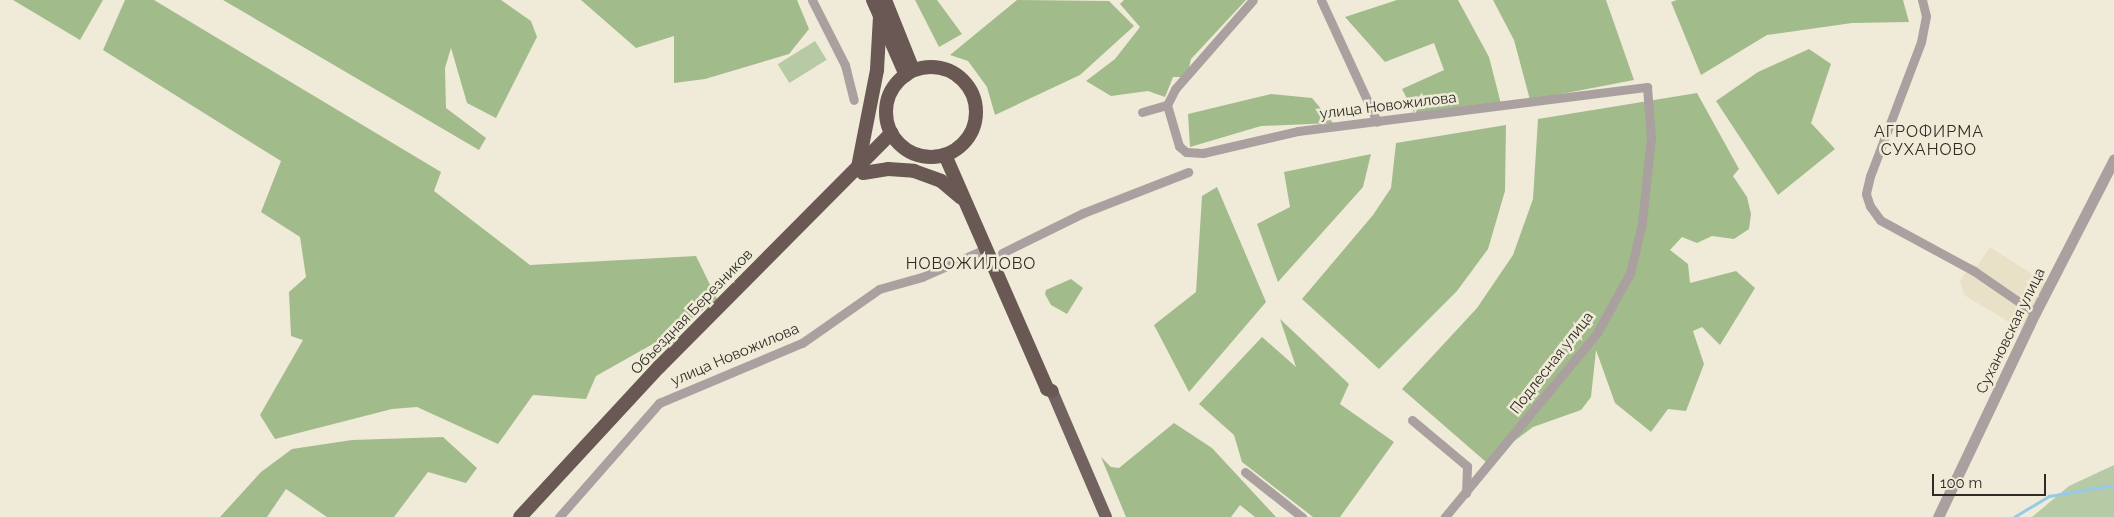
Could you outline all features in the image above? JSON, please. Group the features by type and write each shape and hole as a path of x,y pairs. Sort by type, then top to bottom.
{"highway":[{"path":"873,0 910,73"},
{"path":"885,0 910,73"},
{"path":"880,17 876,70 861,170 888,169 914,171 941,181 965,201"},
{"path":"934,67 949,71 961,78 974,97 976,119 972,133 948,154 921,156 894,137 886,114 888,99 910,73 934,67"},
{"name":"Объездная Березников","path":"520,517 660,368 894,137"},
{"path":"948,154 965,201 1047,389 1052,391"},
{"path":"948,154 1052,391"},
{"name":"Объездная Березников","path":"531,517 673,361 861,170"}],"main road":[{"path":"1052,391 1106,517"}],"street":[{"path":"812,0 845,65 854,100"},
{"path":"1142,112 1167,105 1175,89 1253,0"},
{"path":"1321,0 1376,122"},
{"path":"1922,0 1926,16 1921,42 1870,176 1866,194 1870,206 1880,220 1974,271 2035,313"},
{"name":"улица Новожилова","path":"1167,105 1176,140 1186,152 1203,153 1298,130 1376,122 1647,87"},
{"name":"Подлесная улица","path":"1445,517 1597,333 1630,273 1642,223 1651,137 1647,87"},
{"name":"Сухановская улица","path":"1938,517 2035,313 2114,159"},
{"path":"1002,253 1084,213 1188,172"},
{"name":"улица Новожилова","path":"559,517 659,403 802,343 879,289 922,277 982,251"},
{"path":"1412,420 1467,466 1466,493"},
{"path":"1245,472 1302,517"}],"shaded area":[{"path":"1990,247 2047,284 2022,330 1964,295 1960,281 1972,264 1977,266"}],"green space":[{"path":"13,0 103,0 80,40"},
{"path":"125,0 154,0 441,172 434,191 530,265 696,256 717,299 676,331 596,376 586,399 533,395 498,444 417,407 392,409 275,439 260,415 303,340 291,336 289,292 306,277 300,237 261,212 281,161 103,50"},
{"path":"223,0 501,0 531,21 537,37 496,118 467,103 451,48 445,68 446,108 486,138 479,150"},
{"path":"581,0 797,0 809,29 789,54 705,79 674,83 674,36 636,48"},
{"path":"915,0 937,0 962,34 939,47"},
{"path":"1017,0 1109,1 1134,26 1080,75 995,115 987,87 968,61 950,55"},
{"path":"1124,0 1246,0 1191,59 1187,77 1173,77 1165,97 1148,91 1111,96 1086,81 1115,59 1140,27 1120,4"},
{"path":"1397,0 1458,0 1489,57 1501,104 1418,120 1402,89 1444,70 1434,43 1385,62 1345,17"},
{"path":"1493,0 1606,0 1634,80 1530,100 1514,40"},
{"path":"1677,0 1903,0 1909,22 1852,23 1767,35 1701,75 1671,2"},
{"path":"815,41 827,60 789,83 778,64"},
{"path":"1809,49 1831,64 1811,123 1835,149 1778,195 1716,101 1758,72"},
{"path":"1697,93 1739,169 1733,176 1747,197 1751,214 1749,229 1734,239 1712,236 1697,243 1682,237 1670,250 1688,264 1690,283 1736,271 1755,288 1720,345 1702,327 1693,331 1704,364 1686,411 1668,409 1651,432 1615,403 1596,350 1591,397 1581,410 1533,427 1486,462 1402,389 1477,308 1513,255 1533,199 1538,119"},
{"path":"1271,94 1312,98 1333,123 1261,126 1190,147 1188,114"},
{"path":"1506,125 1505,191 1488,249 1457,291 1379,369 1302,299 1373,215 1391,188 1396,143"},
{"path":"1371,154 1363,187 1278,282 1257,224 1290,207 1284,172"},
{"path":"1217,187 1266,302 1189,392 1154,325 1196,292 1202,196"},
{"path":"1071,279 1083,288 1067,314 1051,305 1045,294 1046,290"},
{"path":"1280,319 1349,384 1340,404 1394,442 1340,517 1313,517 1242,462 1234,435 1199,404 1262,337 1296,367"},
{"path":"1174,423 1212,448 1276,517 1255,517 1240,505 1231,517 1126,517 1101,457 1111,467 1119,468"},
{"path":"443,437 477,468 466,483 428,472 394,517 327,517 286,489 267,517 220,517 261,472 292,449 352,440"},
{"path":"2114,465 2114,517 2032,517 2069,486"}],"waterway":[{"path":"2014,517 2049,496 2114,485"}],"district":[{"name":"АГРОФИРМА СУХАНОВО","path":"1929,141"},
{"name":"НОВОЖИЛОВО","path":"971,264"}]}
